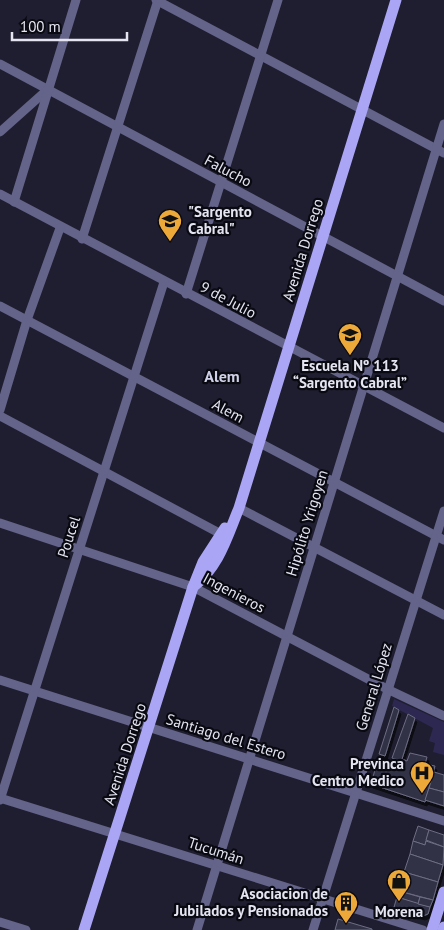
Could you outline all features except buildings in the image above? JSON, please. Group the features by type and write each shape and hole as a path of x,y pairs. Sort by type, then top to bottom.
{"main road":[{"name":"Avenida Dorrego","path":"193,587 206,577 221,552 239,508 364,109 396,0"},
{"name":"Avenida Dorrego","path":"84,930 114,833 150,728 193,587 203,562 239,508"},
{"path":"432,930 444,892"}],"street":[{"path":"14,202 76,0"},
{"path":"82,239 157,0 440,151"},
{"path":"186,294 278,0"},
{"name":"Falucho","path":"0,64 444,301"},
{"path":"0,132 47,90"},
{"name":"Hipólito Yrigoyen","path":"196,930 248,759 288,637 313,548 397,277 440,151 444,124"},
{"name":"9 de Julio","path":"0,194 60,228 444,428"},
{"path":"0,410 28,320 60,228"},
{"name":"Poucel","path":"0,799 33,690 104,474 164,282"},
{"name":"Alem","path":"0,306 440,538"},
{"path":"0,416 104,474 221,534 221,552"},
{"path":"239,508 444,615"},
{"name":"General López","path":"313,930 415,599 440,538 444,511"},
{"name":"Ingenieros","path":"0,523 193,587 387,689 444,716"},
{"name":"Santiago del Estero","path":"0,680 444,821"},
{"name":"Tucumán","path":"0,799 423,930"},
{"path":"0,922 26,930"}],"shaded area":[{"path":"394,699 444,722 444,755 433,752 435,743 429,741 433,728 392,706"}],"place":[{"name":"\"Sargento Cabral\"","path":"170,242"},
{"name":"Escuela Nº 113 “Sargento Cabral”","path":"350,356"},
{"name":"Previnca Centro Medico","path":"422,794"},
{"name":"Morena","path":"399,902"},
{"name":"Asociacion de Jubilados y Pensionados","path":"346,924"}],"district":[{"name":"Alem","path":"222,376"}]}
